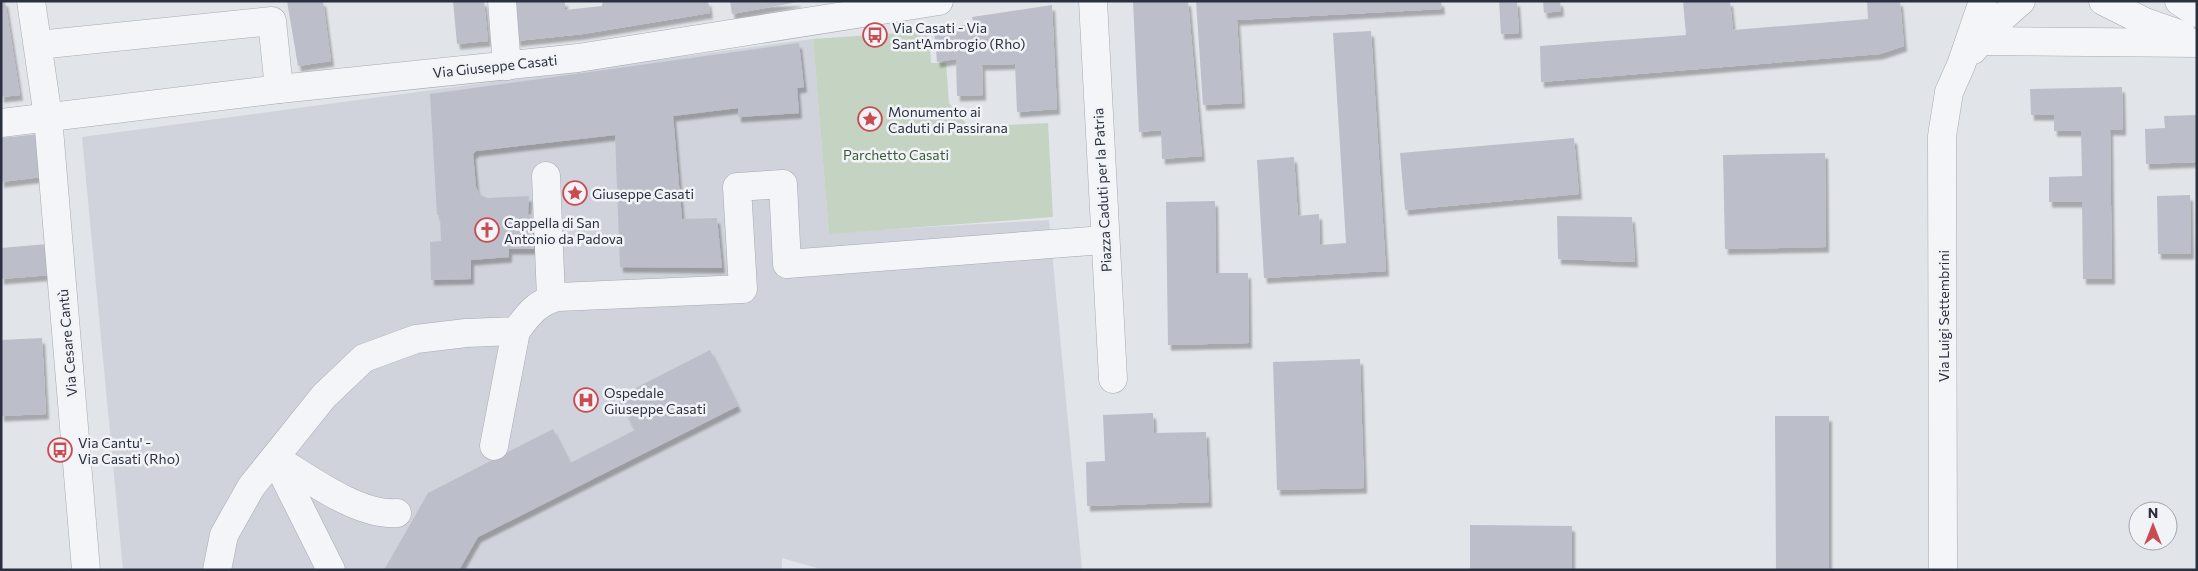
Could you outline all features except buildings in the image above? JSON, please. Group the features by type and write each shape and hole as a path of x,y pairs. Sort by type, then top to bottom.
{"street":[{"name":"Via Cesare Cantù","path":"31,1 48,117 86,570"},
{"path":"502,1 507,66"},
{"name":"Via Giuseppe Casati","path":"1,123 279,89 578,58 939,1"},
{"name":"Piazza Caduti per la Patria","path":"1093,1 1104,240 1113,379"},
{"name":"Via Luigi Settembrini","path":"1943,570 1942,136 1949,92 1961,65 1983,1"},
{"name":"Via Luigi Settembrini","path":"1961,65 1996,23 2021,1"},
{"path":"2103,1 2145,22 2197,41"},
{"path":"2179,1 2197,14"},
{"path":"38,46 272,21 279,89"},
{"path":"1981,42 2197,41"},
{"path":"546,176 551,298"},
{"path":"494,446 516,331 536,306 551,298 743,289 737,187 782,184 787,264 1104,240"},
{"path":"217,570 224,535 252,487 324,396 364,358 416,339 466,333 516,331"},
{"path":"275,458 329,491 370,510 382,513 397,513"},
{"path":"275,458 331,570"}],"shaded area":[{"name":"Ospedale Giuseppe Casati","path":"813,39 829,233 1049,220 1082,569 824,570 782,558 782,570 123,570 82,137"}],"green space":[{"name":"Parchetto Casati","path":"929,31 931,63 946,63 949,103 969,127 1048,123 1053,217 829,234 813,39"}],"place":[{"name":"Via Casati - Via Sant'Ambrogio (Rho)","path":"875,35"},
{"name":"Monumento ai Caduti di Passirana","path":"870,119"},
{"name":"Giuseppe Casati","path":"575,193"},
{"name":"Cappella di San Antonio da Padova","path":"487,230"},
{"name":"Ospedale Giuseppe Casati","path":"586,400"},
{"name":"Via Cantu' - Via Casati (Rho)","path":"60,450"}]}
